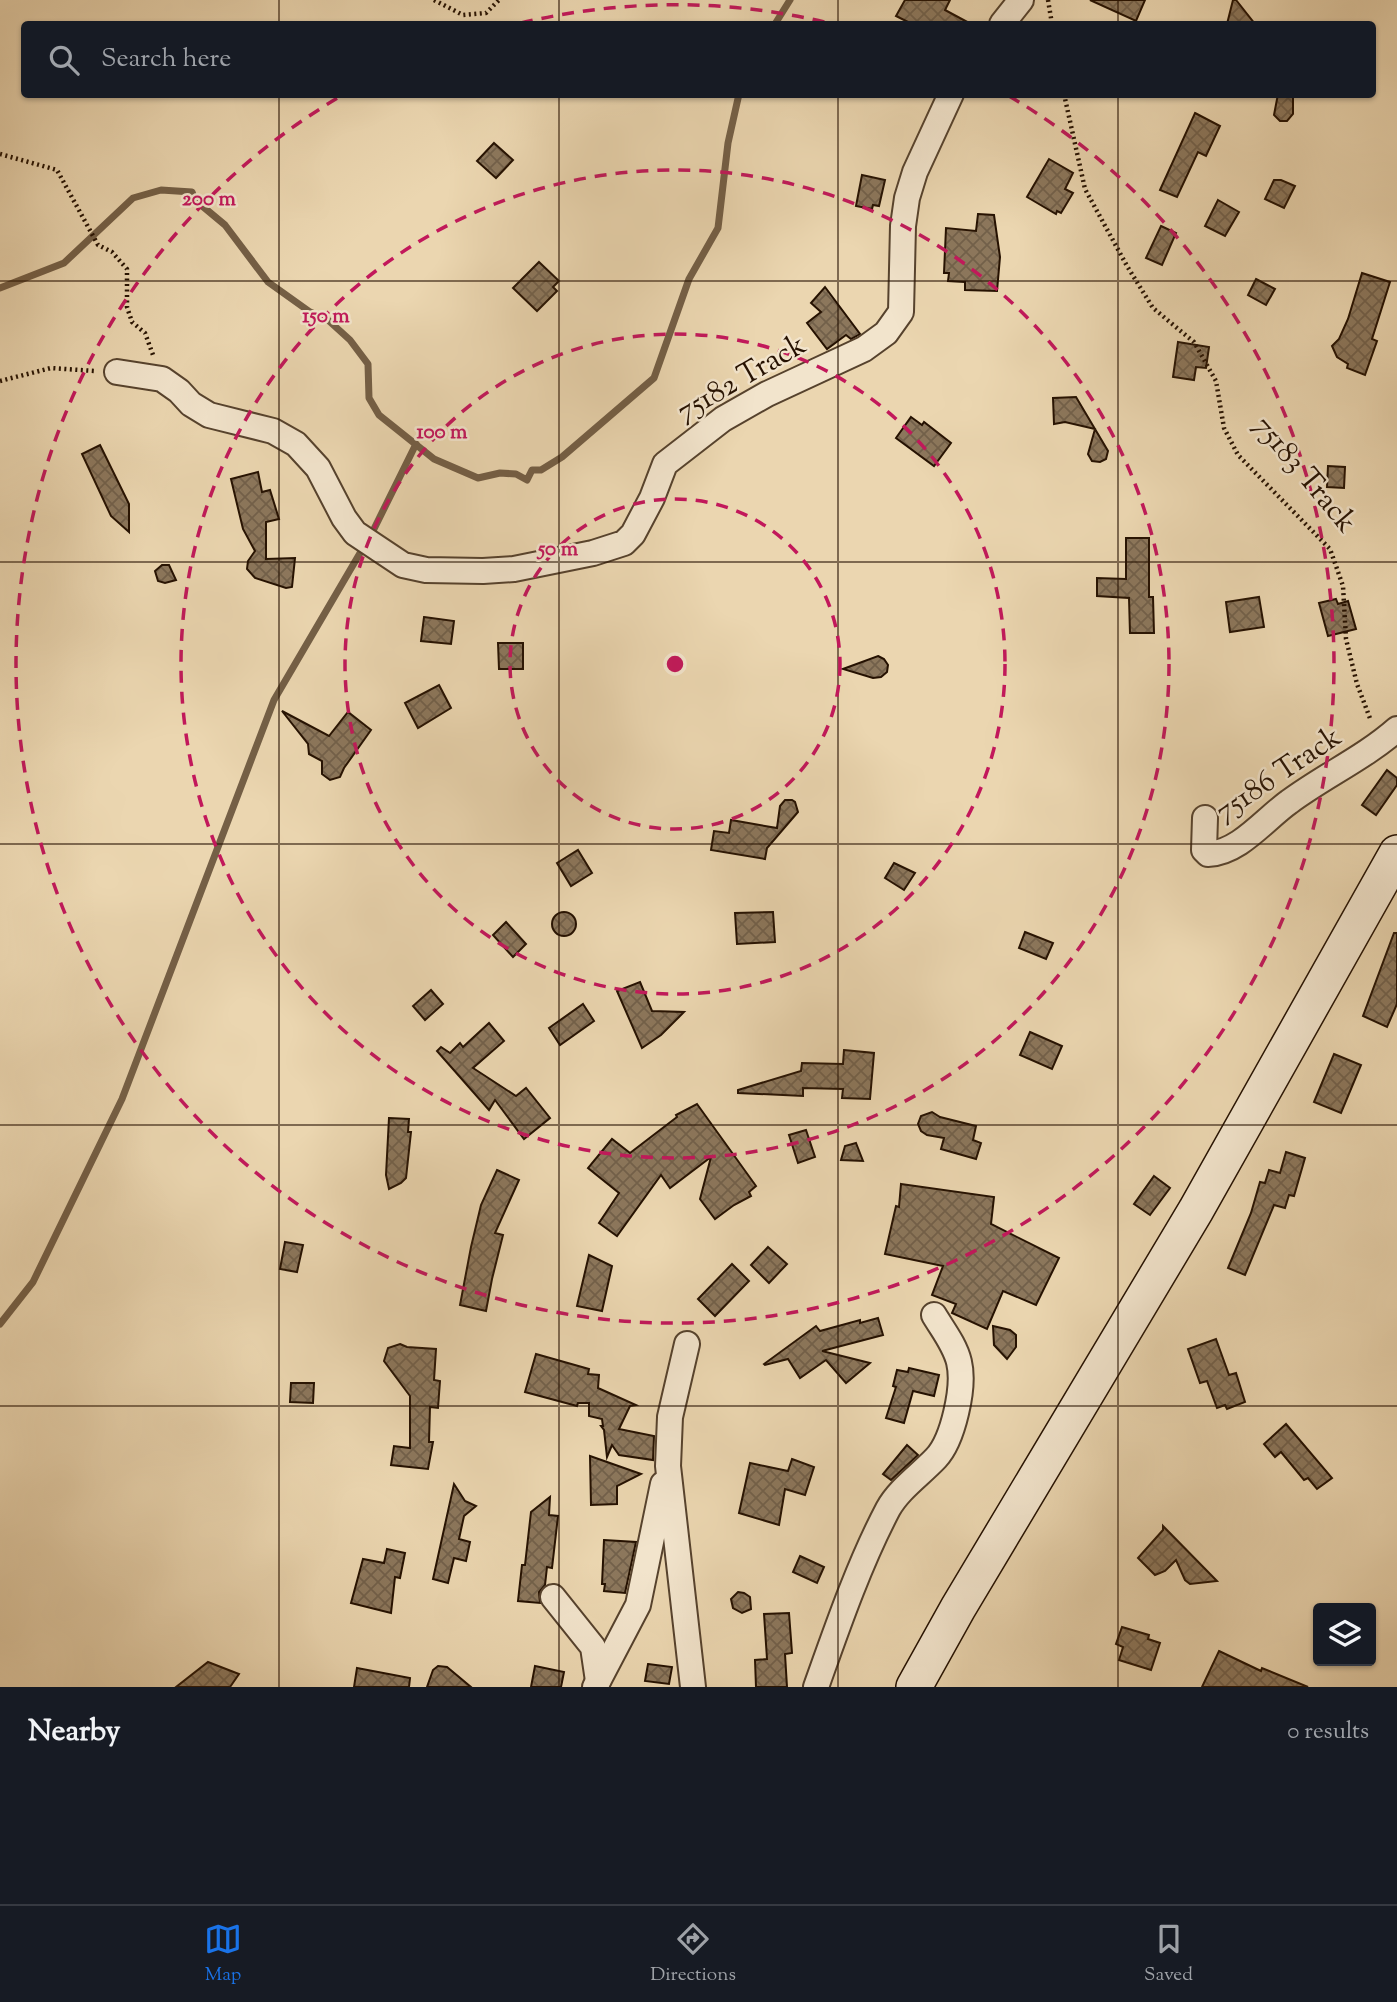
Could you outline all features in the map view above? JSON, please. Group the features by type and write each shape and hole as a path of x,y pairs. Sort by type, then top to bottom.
{"street":[{"path":"1004,21 1021,0"},
{"name":"75182 Track","path":"162,379 191,404 209,415 273,431 296,444 318,468 344,518 355,533 403,565 426,570 514,569 593,553 624,542 639,526 660,473 673,457 723,419 756,400 870,345 886,333 901,312 903,226 907,198 915,172 949,98"},
{"path":"117,372 162,379"},
{"name":"75186 Track","path":"1205,818 1202,845 1204,850 1208,854 1219,853 1244,838 1290,801 1389,737"},
{"path":"914,1687 972,1584 1196,1210 1397,853"},
{"path":"816,1687 839,1624 889,1507 939,1456 952,1427 961,1385 959,1364 955,1350 934,1315"},
{"path":"687,1344 670,1417 668,1466 693,1687"},
{"path":"597,1684 638,1605 651,1550 658,1500 668,1466"},
{"path":"553,1597 593,1647 597,1684"}],"path":[{"path":"434,0 463,15 486,13 499,0"},
{"path":"1048,0 1052,21"},
{"name":"75183 Track","path":"1065,98 1085,189 1127,266 1153,308 1194,342 1216,381 1224,428 1238,454 1330,549 1343,586 1346,639 1357,684 1389,737"},
{"path":"0,154 57,170 98,245 112,252 127,269 127,306 132,322 145,332 162,379"},
{"path":"0,381 51,368 117,372"}],"building":[{"path":"905,0 950,0 945,10 965,21 906,21 896,16"},
{"path":"1090,0 1145,0 1136,21"},
{"path":"1233,0 1236,0 1253,21 1228,21"},
{"path":"1277,98 1293,98 1293,114 1287,121 1280,121 1274,115"},
{"path":"1195,113 1220,126 1206,156 1198,152 1177,197 1160,190"},
{"path":"494,143 513,160 496,178 477,161"},
{"path":"1049,159 1073,173 1065,189 1073,193 1061,213 1057,211 1056,214 1027,197"},
{"path":"862,175 885,180 879,206 873,205 872,209 856,206"},
{"path":"1274,180 1295,186 1284,208 1265,199"},
{"path":"1218,200 1239,212 1225,236 1205,226"},
{"path":"978,214 994,215 1000,257 997,291 965,290 965,282 948,281 949,273 944,273 946,228 976,231"},
{"path":"1161,226 1176,233 1162,265 1146,258"},
{"path":"539,262 559,281 553,287 557,291 537,311 513,288"},
{"path":"1362,273 1390,282 1372,339 1377,341 1365,375 1347,368 1348,364 1337,357 1332,346 1339,339 1348,319"},
{"path":"1256,279 1275,289 1266,305 1248,295"},
{"path":"825,287 860,334 851,339 846,335 827,349 807,323 821,312 811,303"},
{"path":"1178,342 1209,347 1206,368 1196,367 1194,380 1173,377"},
{"path":"1076,397 1095,429 1065,422 1054,424 1053,398"},
{"path":"911,417 922,425 924,422 951,443 934,466 896,438"},
{"path":"1095,429 1108,451 1106,459 1100,462 1092,461 1088,454"},
{"path":"100,445 129,504 129,532 111,516 82,454"},
{"path":"1328,466 1345,467 1344,488 1327,487"},
{"path":"258,472 262,492 270,490 279,519 266,522 266,559 295,558 292,587 286,588 255,578 247,569 248,561 255,551 243,529 231,479"},
{"path":"1126,538 1149,538 1149,597 1153,597 1154,633 1130,633 1129,598 1097,596 1097,578 1126,579"},
{"path":"162,565 169,565 176,580 165,583 158,581 155,571"},
{"path":"1259,597 1264,627 1230,632 1226,602"},
{"path":"1336,599 1338,604 1348,601 1356,629 1328,636 1319,603"},
{"path":"424,617 454,621 451,644 421,641"},
{"path":"498,643 523,643 523,669 499,669"},
{"path":"878,656 888,665 887,672 881,677 873,678 843,669"},
{"path":"439,685 451,708 418,728 405,703"},
{"path":"282,711 329,736 348,712 371,730 340,777 330,780 322,774 322,761 309,754 308,744"},
{"path":"1387,770 1397,778 1397,785 1376,815 1362,805"},
{"path":"785,800 795,802 798,812 767,848 765,859 711,850 714,831 729,833 731,820 777,828 780,806"},
{"path":"578,850 592,873 571,886 557,863"},
{"path":"894,863 915,873 904,890 885,878"},
{"path":"564,912 572,916 576,924 572,932 564,936 556,932 552,924 556,916"},
{"path":"773,912 775,942 737,944 735,913"},
{"path":"506,922 526,944 513,957 493,935"},
{"path":"1025,932 1053,943 1046,959 1019,948"},
{"path":"1394,933 1397,933 1397,1004 1387,1027 1363,1016"},
{"path":"640,982 652,1011 684,1012 661,1035 642,1048 617,991"},
{"path":"431,990 443,1004 425,1020 413,1006"},
{"path":"583,1004 594,1021 560,1045 549,1028"},
{"path":"489,1023 504,1041 473,1068 516,1096 526,1088 550,1118 524,1139 495,1100 489,1110 437,1051 441,1047 450,1053 460,1043 463,1047"},
{"path":"1030,1032 1062,1046 1052,1069 1020,1055"},
{"path":"844,1050 874,1053 870,1099 842,1098 843,1089 803,1088 803,1096 738,1093 738,1090 801,1071 802,1063 843,1064"},
{"path":"1334,1054 1361,1065 1341,1113 1314,1102"},
{"path":"697,1104 756,1186 749,1192 751,1196 715,1219 700,1199 711,1157 670,1188 661,1175 617,1236 599,1223 619,1193 588,1168 612,1139 630,1153 677,1117 676,1115"},
{"path":"932,1112 940,1117 976,1126 973,1140 981,1143 976,1159 941,1149 944,1138 921,1131 918,1124 921,1116"},
{"path":"389,1118 409,1119 408,1132 411,1132 406,1178 389,1189 386,1175"},
{"path":"806,1130 815,1157 798,1163 789,1135"},
{"path":"856,1143 863,1161 841,1160 845,1146"},
{"path":"1286,1152 1305,1158 1294,1196 1289,1195 1285,1208 1274,1205 1245,1275 1228,1268 1251,1213 1260,1182 1265,1183 1269,1170 1280,1173"},
{"path":"497,1170 519,1180 495,1233 503,1235 486,1311 460,1305 481,1205"},
{"path":"1154,1176 1170,1188 1150,1215 1134,1204"},
{"path":"901,1184 994,1197 991,1224 1059,1258 1036,1305 1003,1291 987,1329 952,1313 956,1304 932,1295 943,1266 885,1254 896,1206 899,1207"},
{"path":"285,1242 303,1245 297,1272 280,1269"},
{"path":"768,1247 787,1264 769,1283 751,1265"},
{"path":"589,1255 612,1266 602,1311 577,1306"},
{"path":"732,1264 749,1281 715,1316 698,1299"},
{"path":"878,1318 883,1335 822,1351 870,1363 846,1383 826,1360 800,1378 788,1359 764,1364 816,1326 820,1331"},
{"path":"993,1326 1010,1330 1016,1335 1016,1347 1007,1359 994,1345"},
{"path":"1216,1339 1229,1375 1236,1373 1245,1402 1227,1409 1225,1405 1217,1408 1207,1381 1200,1383 1188,1349"},
{"path":"400,1344 436,1349 434,1380 440,1381 438,1408 430,1407 429,1442 433,1442 428,1469 391,1465 394,1446 410,1448 410,1396 384,1361 388,1348"},
{"path":"536,1354 589,1369 588,1374 599,1375 598,1388 636,1405 630,1406 619,1429 654,1436 653,1460 619,1455 612,1445 607,1457 602,1419 589,1416 589,1403 578,1403 577,1406 525,1392"},
{"path":"909,1368 939,1375 934,1396 913,1391 904,1423 886,1418 896,1387 893,1386 897,1370 908,1372"},
{"path":"291,1383 314,1383 313,1403 290,1402"},
{"path":"1286,1424 1332,1478 1317,1489 1308,1478 1304,1480 1281,1452 1275,1457 1264,1444"},
{"path":"907,1445 918,1455 891,1480 883,1474"},
{"path":"590,1456 641,1474 617,1486 617,1504 591,1505"},
{"path":"792,1459 814,1467 805,1495 785,1489 779,1525 739,1513 750,1463 788,1471"},
{"path":"454,1484 465,1501 476,1506 464,1516 459,1539 470,1542 466,1561 454,1558 448,1583 433,1579"},
{"path":"550,1497 549,1515 558,1516 552,1568 547,1567 545,1585 539,1592 540,1603 518,1601 531,1512"},
{"path":"1163,1526 1217,1581 1190,1584 1185,1580 1176,1560 1165,1571 1155,1575 1138,1558 1163,1530"},
{"path":"604,1540 636,1542 625,1593 604,1591"},
{"path":"387,1549 405,1553 400,1578 395,1577 391,1613 351,1603 363,1559 384,1563"},
{"path":"800,1556 824,1567 817,1583 793,1572"},
{"path":"738,1592 750,1597 751,1609 742,1613 733,1608 731,1599"},
{"path":"789,1613 792,1653 785,1654 787,1687 756,1687 755,1660 767,1659 764,1614"},
{"path":"1122,1627 1149,1635 1148,1639 1160,1643 1151,1670 1119,1660 1123,1647 1116,1644"},
{"path":"1219,1651 1261,1671 1262,1668 1308,1687 1202,1687"},
{"path":"208,1662 239,1674 230,1687 176,1687"},
{"path":"648,1664 672,1667 669,1684 645,1681"},
{"path":"438,1666 447,1667 471,1687 427,1687 433,1670"},
{"path":"535,1666 564,1672 561,1687 531,1687"},
{"path":"357,1668 410,1678 409,1687 354,1687"}],"waterway":[{"path":"777,21 790,0"},
{"path":"0,288 64,263 133,198 161,190 192,192 195,200 225,225 268,282 310,312 328,320 350,340 368,364 369,398 379,415 434,459 478,478 500,473 516,474 527,480 532,470 541,470 562,457 654,378 689,279 718,228 728,143 738,98"},
{"path":"371,535 416,444"},
{"path":"0,1324 33,1282 122,1099 274,700 363,548"}]}
